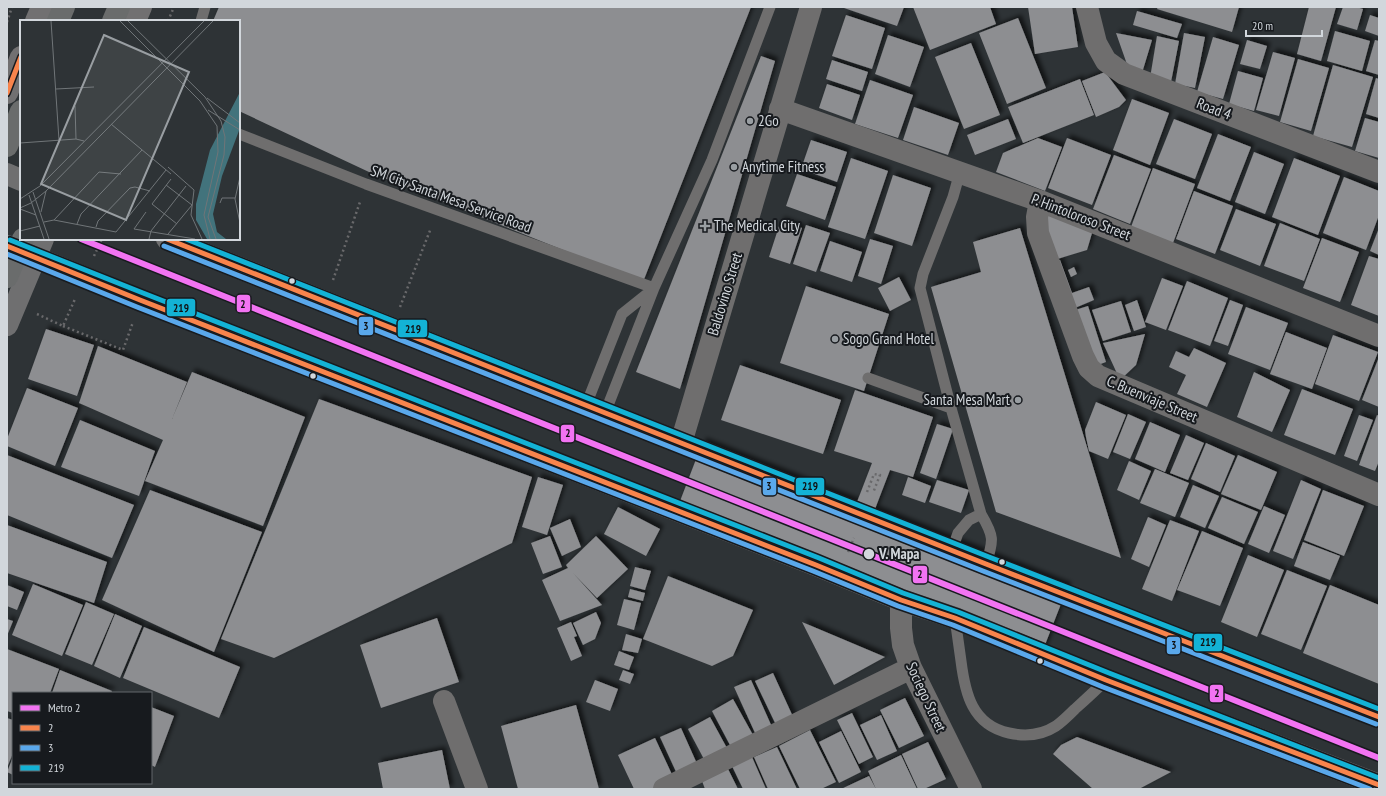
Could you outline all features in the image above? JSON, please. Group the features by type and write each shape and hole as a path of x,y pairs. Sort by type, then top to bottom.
{"highway":[{"path":"58,20 64,7"},
{"path":"113,20 119,7"},
{"path":"7,146 20,114"},
{"path":"7,277 23,240"}],"main road":[{"path":"36,20 42,7"},
{"path":"135,20 141,7"},
{"path":"7,93 20,60"},
{"path":"7,165 20,172"},
{"path":"7,174 20,180"},
{"path":"170,240 986,564 1379,716"},
{"path":"7,246 39,248 140,300 816,565 901,600 955,618 1106,680 1379,785"},
{"path":"7,325 39,248"}],"street":[{"name":"Baldovino Street","path":"681,443 811,7"},
{"name":"Road 4","path":"1087,7 1099,49 1106,61 1124,74 1379,172"},
{"name":"P. Hintoloroso Street","path":"780,109 1040,201 1379,336"},
{"name":"C. Buenviaje Street","path":"1040,201 1037,217 1038,233 1083,356 1089,368 1098,376 1379,495"},
{"name":"Sociego Street","path":"901,600 901,628 903,645 911,668 971,789"},
{"path":"664,789 911,668"},
{"path":"444,701 477,789"}],"lane":[{"path":"201,20 205,7"},
{"path":"596,409 654,288 712,160 770,7"},
{"name":"SM City Santa Mesa Service Road","path":"240,134 366,184 654,288"},
{"path":"960,172 953,197 923,274 920,288 951,408 982,514 990,528 992,544 986,564"},
{"path":"596,409 622,314 654,288"},
{"path":"868,378 951,408"},
{"path":"952,550 958,533 969,520 982,514"},
{"path":"955,618 964,686 968,699 974,710 983,720 994,728 1018,735 1032,735 1044,731 1056,725 1106,680"}],"path":[{"path":"7,22 12,7"},
{"path":"168,20 174,7"},
{"path":"341,259 366,184"},
{"path":"409,285 438,210"},
{"path":"64,326 123,350 140,300"},
{"path":"864,498 874,474 880,475 872,494"},
{"path":"847,555 856,534"}],"building":[{"path":"219,7 751,7 643,282 369,172 240,111 240,20 213,20"},
{"path":"844,7 904,7 897,26"},
{"path":"913,7 990,7 996,24 930,50"},
{"path":"1028,7 1072,7 1078,47 1035,54"},
{"path":"1158,7 1239,7 1232,32 1157,9"},
{"path":"1309,7 1336,7 1321,61 1297,54"},
{"path":"1343,7 1356,7 1363,9 1357,30 1337,24"},
{"path":"1137,11 1182,24 1177,38 1133,25"},
{"path":"846,15 885,28 872,69 832,56"},
{"path":"1370,15 1379,18 1379,36 1365,31"},
{"path":"1018,18 1046,88 1007,104 979,33"},
{"path":"1335,31 1370,41 1362,71 1327,61"},
{"path":"1116,33 1152,40 1142,73 1129,70"},
{"path":"1184,33 1205,37 1195,88 1175,84"},
{"path":"888,35 924,47 910,87 875,74"},
{"path":"1157,36 1179,41 1171,82 1150,78"},
{"path":"1213,37 1239,45 1223,99 1197,92"},
{"path":"1247,40 1267,46 1260,69 1240,64"},
{"path":"1375,40 1379,41 1379,75 1366,71"},
{"path":"971,43 1000,115 964,129 935,57"},
{"path":"1273,52 1295,58 1279,116 1256,110"},
{"path":"761,56 775,61 680,389 636,372"},
{"path":"1298,59 1329,68 1311,131 1280,122"},
{"path":"832,60 868,72 862,91 826,79"},
{"path":"1333,65 1373,77 1352,147 1313,136"},
{"path":"1238,71 1263,78 1254,111 1229,104"},
{"path":"1105,72 1126,100 1119,107 1096,117 1082,81"},
{"path":"1376,78 1379,79 1379,118 1366,114"},
{"path":"1080,79 1094,115 1023,143 1008,107"},
{"path":"870,80 913,95 898,138 855,124"},
{"path":"827,84 860,95 852,120 819,108"},
{"path":"1132,99 1169,113 1150,165 1113,150"},
{"path":"914,107 959,123 948,155 903,140"},
{"path":"1365,118 1379,122 1379,158 1355,151"},
{"path":"1008,119 1016,139 975,155 967,135"},
{"path":"1174,119 1212,134 1195,179 1156,164"},
{"path":"1218,134 1251,147 1230,201 1197,188"},
{"path":"1038,138 1062,147 1045,191 996,172 1003,153"},
{"path":"1067,138 1111,155 1092,205 1048,188"},
{"path":"811,140 847,152 837,182 801,169"},
{"path":"1254,152 1284,164 1265,214 1235,202"},
{"path":"1114,155 1151,169 1130,224 1093,209"},
{"path":"851,158 888,171 865,239 828,227"},
{"path":"1294,158 1340,176 1318,235 1272,217"},
{"path":"1153,168 1195,184 1173,243 1131,227"},
{"path":"797,174 836,187 825,220 786,206"},
{"path":"893,175 931,188 912,246 874,233"},
{"path":"1344,177 1379,191 1379,215 1366,250 1323,233"},
{"path":"1194,191 1233,206 1215,254 1176,239"},
{"path":"1048,206 1095,223 1087,250 1054,260 1040,232"},
{"path":"1236,209 1276,224 1260,266 1220,250"},
{"path":"781,220 802,228 790,264 769,257"},
{"path":"1280,223 1320,239 1304,281 1264,266"},
{"path":"806,225 830,233 816,272 793,264"},
{"name":"Santa Mesa Mart","path":"1020,228 1121,558 996,512 931,287 981,272 973,242"},
{"path":"1379,228 1379,255 1370,251"},
{"path":"1322,238 1359,252 1340,302 1303,288"},
{"path":"870,239 893,246 881,284 858,276"},
{"path":"830,241 862,252 852,282 820,271"},
{"path":"1369,256 1379,259 1379,316 1351,305"},
{"path":"1060,260 1072,293 1089,287 1094,300 1070,310 1052,263"},
{"path":"1074,267 1077,274 1071,277 1068,270"},
{"path":"899,277 911,300 890,311 878,288"},
{"path":"1162,278 1183,286 1166,330 1145,322"},
{"path":"1187,281 1228,298 1210,346 1168,330"},
{"name":"Sogo Grand Hotel","path":"806,286 889,314 864,391 780,363"},
{"path":"1137,300 1146,327 1134,331 1125,305"},
{"path":"1230,300 1243,305 1228,346 1214,341"},
{"path":"1121,301 1131,332 1103,341 1092,310"},
{"path":"1088,306 1106,362 1090,368 1072,311"},
{"path":"1246,307 1288,323 1270,370 1228,354"},
{"path":"46,329 94,345 77,396 28,379"},
{"path":"1286,332 1327,348 1312,389 1270,374"},
{"path":"1145,334 1136,365 1120,380 1103,343"},
{"path":"1333,335 1378,352 1359,401 1315,384"},
{"path":"98,346 187,382 172,419 192,372 305,417 263,526 145,481 163,440 79,403"},
{"path":"1194,348 1226,363 1207,407 1177,394 1186,375 1169,367 1176,351 1189,357"},
{"path":"1379,357 1379,407 1362,400"},
{"path":"740,365 841,400 823,454 721,420"},
{"path":"1254,372 1290,390 1272,432 1237,417"},
{"path":"27,388 78,408 55,466 7,446 7,439"},
{"path":"1302,389 1353,409 1335,455 1284,435"},
{"name":"V. Mapa","path":"855,390 933,417 913,477 890,470 875,509 1068,586 1041,655 677,509 703,441 857,502 872,463 834,451"},
{"path":"319,399 532,477 512,543 274,658 221,639"},
{"path":"1096,402 1126,415 1108,459 1089,451 1086,437 1085,430"},
{"path":"1128,414 1146,422 1130,459 1113,452"},
{"path":"1359,415 1373,420 1357,461 1344,456"},
{"path":"1377,415 1379,416 1379,461 1375,471 1359,465"},
{"path":"80,420 155,451 139,496 61,467"},
{"path":"1150,422 1180,435 1165,472 1135,459"},
{"path":"937,424 953,429 936,479 920,473"},
{"path":"1186,435 1204,443 1188,480 1170,473"},
{"path":"1206,443 1235,456 1220,492 1191,479"},
{"path":"7,455 134,505 112,558 7,515"},
{"path":"1238,455 1277,472 1261,510 1221,494"},
{"path":"1129,461 1151,471 1139,500 1117,490"},
{"path":"1155,469 1189,483 1175,517 1140,503"},
{"path":"538,477 563,485 547,535 522,527"},
{"path":"908,477 931,486 925,503 902,495"},
{"path":"937,480 969,490 961,513 929,502"},
{"path":"1301,480 1321,489 1293,559 1273,551"},
{"path":"1193,485 1219,496 1205,528 1180,517"},
{"path":"150,490 262,532 214,652 102,600"},
{"path":"1323,490 1364,506 1344,556 1304,540"},
{"path":"1222,497 1258,512 1244,544 1208,528"},
{"path":"1264,506 1285,515 1269,553 1248,544"},
{"path":"618,507 660,529 646,556 604,534"},
{"path":"1148,517 1166,525 1149,567 1131,559"},
{"path":"570,519 581,547 562,556 550,528"},
{"path":"1170,520 1199,531 1172,601 1142,589"},
{"path":"7,525 107,562 94,603 7,573"},
{"path":"1202,531 1243,548 1220,606 1177,590"},
{"path":"550,536 562,567 543,574 531,543"},
{"path":"596,536 628,569 597,598 573,573 602,605 560,621 542,580 568,568 566,565"},
{"path":"1303,542 1340,556 1330,580 1294,566"},
{"path":"1248,555 1284,570 1257,637 1221,622"},
{"path":"635,567 651,571 645,590 630,586"},
{"path":"1287,570 1327,586 1301,650 1261,634"},
{"path":"668,576 753,610 733,656 712,666 643,639"},
{"path":"33,584 83,605 62,656 12,635"},
{"path":"7,585 24,592 17,610 7,606"},
{"path":"1330,585 1379,605 1379,684 1303,653"},
{"path":"630,589 645,593 643,601 628,597"},
{"path":"624,599 641,603 634,630 617,625"},
{"path":"86,602 114,614 92,665 65,654"},
{"path":"596,612 601,623 595,639 583,645 573,623"},
{"path":"115,614 142,626 120,678 94,666"},
{"path":"437,618 459,682 381,708 360,645"},
{"path":"7,619 13,621 7,636"},
{"path":"571,622 577,636 574,637 582,656 571,661 557,628"},
{"path":"802,622 885,657 834,685"},
{"path":"144,627 240,667 219,718 123,678"},
{"path":"626,634 642,639 638,653 622,650"},
{"path":"7,649 59,669 50,692 12,692 12,713 7,711"},
{"path":"619,651 634,657 629,670 614,665"},
{"path":"60,670 112,691 112,692 52,692"},
{"path":"623,670 634,674 630,684 619,680"},
{"path":"773,673 794,719 777,727 755,681"},
{"path":"595,680 618,689 610,711 586,702"},
{"path":"751,680 772,727 756,735 734,687"},
{"path":"905,698 924,736 899,748 880,710"},
{"path":"733,699 753,735 731,747 712,711"},
{"path":"576,705 599,789 518,789 501,726"},
{"path":"152,707 174,716 155,767 152,766"},
{"path":"852,713 873,757 859,764 837,720"},
{"path":"881,715 897,751 877,760 860,725"},
{"path":"710,717 728,750 706,763 688,729"},
{"path":"7,718 12,720 12,756 7,768"},
{"path":"681,728 698,766 678,776 660,737"},
{"path":"810,730 836,782 821,789 800,789 779,746"},
{"path":"841,731 861,772 839,783 819,742"},
{"path":"1077,737 1171,772 1139,789 1093,789 1053,754 1061,745"},
{"path":"655,738 675,781 658,789 634,789 618,755"},
{"path":"928,742 946,779 924,789 918,789 902,754"},
{"path":"777,747 797,789 768,789 754,757"},
{"path":"442,750 450,789 383,789 378,763"},
{"path":"901,755 917,789 876,789 868,771"},
{"path":"752,757 766,789 743,789 732,766"},
{"path":"12,760 12,774 7,772"},
{"path":"728,769 738,789 705,789 702,781"},
{"path":"869,776 876,789 841,789"}],"metro line":[{"name":"2","path":"84,240 1379,758"}],"transit line":[{"name":"2","path":"7,93 20,60"},
{"name":"219","path":"10,240 819,558 903,593 958,612 1109,673 1379,778"},
{"name":"2","path":"170,240 986,564 1379,717"},
{"name":"219","path":"189,240 989,557 1379,709"},
{"name":"2","path":"7,246 140,300 816,565 901,600 955,618 1106,680 1379,785"},
{"name":"3","path":"164,246 983,571 1376,724"},
{"name":"3","path":"7,254 137,307 813,571 898,606 953,625 1103,687 1370,789"}],"place":[{"name":"2Go","path":"750,121"},
{"name":"Anytime Fitness","path":"734,167"},
{"name":"The Medical City","path":"705,226"},
{"name":"Sogo Grand Hotel","path":"835,339"},
{"name":"Santa Mesa Mart","path":"1018,400"},
{"name":"V. Mapa","path":"869,554"}]}
